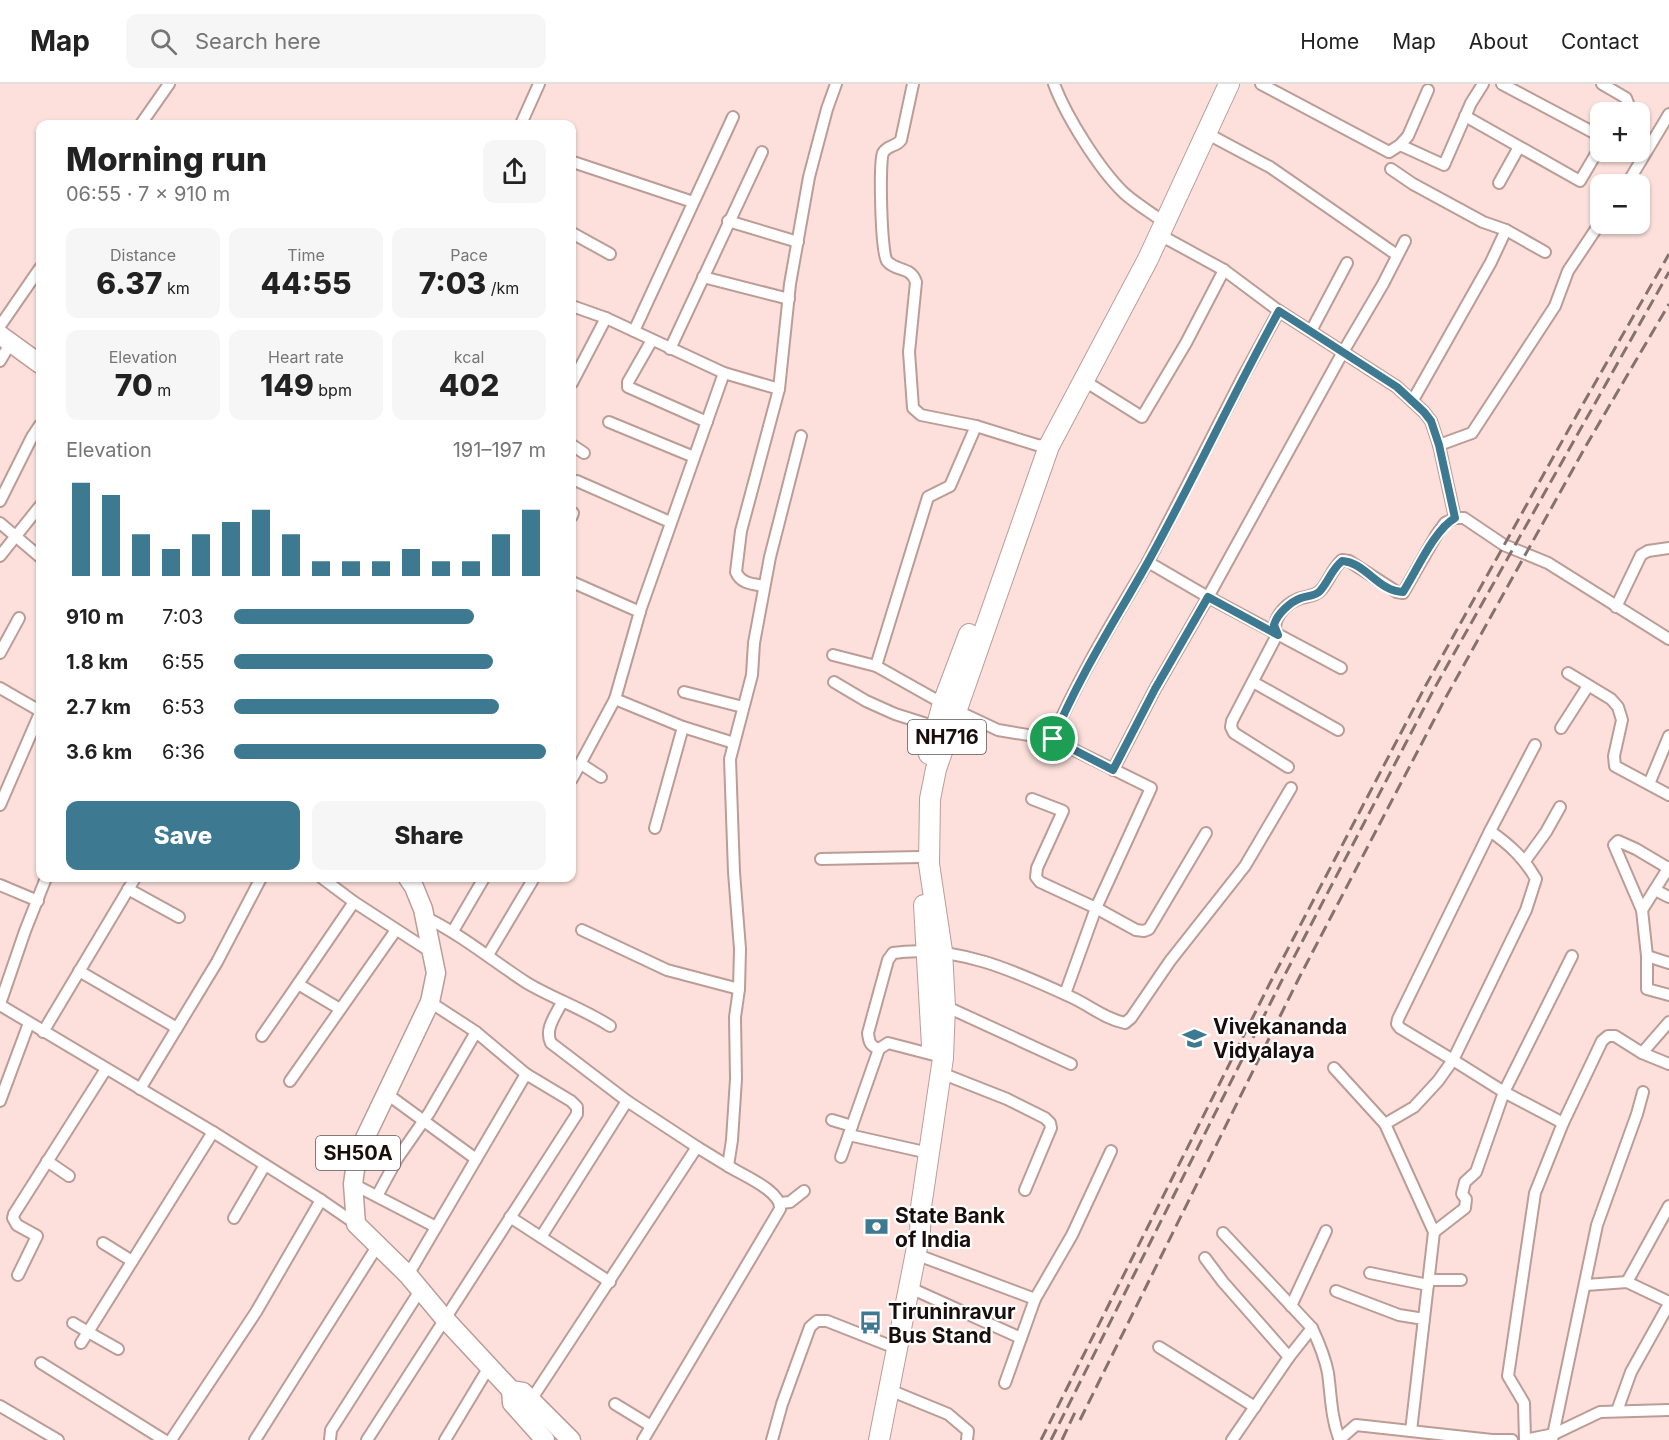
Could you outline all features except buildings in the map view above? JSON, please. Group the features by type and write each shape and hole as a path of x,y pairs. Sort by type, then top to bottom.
{"highway":[{"name":"NH716","path":"879,1440 888,1346 914,1202 920,1151 939,1062 929,864 930,799 950,707 1043,446 1160,224 1217,84"},
{"name":"NH716","path":"1043,446 1083,380 1229,84"},
{"name":"NH716","path":"871,1440 915,1254 939,1062 945,1006 934,951 920,857 918,826 920,795 936,727 950,707"}],"main road":[{"path":"5,339 36,361"},
{"name":"SH50A","path":"356,1224 353,1184 357,1155 430,1002 436,973 415,882"},
{"path":"356,1224 408,1275 444,1318 511,1390 523,1392 572,1440"},
{"path":"511,1390 512,1402 545,1440"}],"street":[{"path":"144,120 170,84"},
{"path":"523,120 539,84"},
{"path":"764,586 743,581 736,572 741,531 779,389 789,299 809,177 836,84"},
{"path":"913,84 901,140 898,144 888,147 881,157 885,257 887,262 908,270 914,275 916,282 909,352 913,408 921,415 976,426 1043,446"},
{"path":"1261,84 1389,152 1408,136 1428,90"},
{"path":"1400,145 1444,165 1465,116 1483,84"},
{"path":"1502,84 1590,131"},
{"path":"1602,84 1626,98 1628,102"},
{"path":"1056,85 1061,103 1092,153 1124,193 1160,224 1279,311 1413,400 1431,421 1439,445 1455,518"},
{"path":"1633,174 1669,114"},
{"path":"1465,116 1580,181 1591,162"},
{"path":"633,331 733,117"},
{"path":"1206,132 1270,167 1397,255"},
{"path":"1499,183 1519,147"},
{"path":"670,349 762,152"},
{"path":"576,163 693,202"},
{"path":"1391,169 1483,222 1506,230 1545,252"},
{"path":"728,221 798,242"},
{"path":"1413,400 1491,262 1506,230"},
{"path":"1439,445 1472,433 1555,306 1568,272 1593,234"},
{"path":"576,235 610,254"},
{"path":"1113,770 1155,689 1405,241"},
{"path":"1311,331 1347,263"},
{"path":"1083,380 1142,417 1186,343 1224,270"},
{"path":"0,326 36,274"},
{"path":"703,276 789,299"},
{"path":"576,307 606,318 724,374 779,389"},
{"path":"1053,739 1091,658 1148,562 1243,376 1279,311"},
{"path":"576,375 606,318"},
{"path":"0,361 5,339"},
{"path":"652,340 628,382 628,387 706,422"},
{"path":"576,772 615,699 640,612 670,522 724,374"},
{"path":"609,422 694,457"},
{"path":"876,666 928,497 950,486 976,426"},
{"path":"0,501 36,431"},
{"path":"728,1166 732,1140 735,1017 739,989 740,949 729,759 752,675 754,643 764,586 785,491 801,436"},
{"path":"576,448 584,453"},
{"path":"576,481 670,522"},
{"path":"0,556 36,511"},
{"path":"1288,766 1234,733 1232,727 1232,721 1278,635 1274,625 1281,613 1295,600 1319,592 1333,569 1342,561 1349,561 1384,586 1397,592 1403,592 1437,534 1445,524 1455,518 1464,518 1504,545 1548,563 1669,639"},
{"path":"0,523 36,554"},
{"path":"1617,607 1641,555 1648,551 1669,548"},
{"path":"1148,562 1341,669"},
{"path":"576,584 640,612"},
{"path":"0,653 19,618"},
{"path":"833,654 876,666 950,707 998,730 1053,739 1151,788 1096,908 1065,994"},
{"path":"1568,673 1611,699 1621,713 1621,727 1614,756 1615,766 1669,795"},
{"path":"834,682 895,714 936,727"},
{"path":"1253,682 1338,730"},
{"path":"1561,728 1588,686"},
{"path":"0,688 36,710"},
{"path":"684,692 743,707"},
{"path":"615,699 684,728 734,743"},
{"path":"0,805 36,721"},
{"path":"655,828 684,728"},
{"path":"1649,784 1669,736"},
{"path":"1535,745 1490,831 1397,1024 1504,1092 1563,1124"},
{"path":"581,764 601,777"},
{"path":"879,1049 873,1047 869,1042 868,1033 888,960 893,952 934,951 984,961 1065,994 1116,1021 1125,1023 1131,1018 1170,961 1245,866 1291,788"},
{"path":"1032,799 1063,811 1036,868 1036,878 1136,930 1149,929 1206,833"},
{"path":"1525,861 1546,832 1560,807"},
{"path":"1385,1124 1414,1107 1438,1081 1453,1060 1526,910 1536,879 1525,861 1510,845 1490,831"},
{"path":"1642,910 1669,868 1618,841 1614,845 1642,910 1647,956 1647,989 1669,994"},
{"path":"821,859 920,857"},
{"path":"45,882 0,1004 43,1032 213,1132 356,1224"},
{"path":"43,1032 133,882"},
{"path":"140,1089 217,962 259,882"},
{"path":"327,882 431,952"},
{"path":"453,931 482,882"},
{"path":"488,955 532,882"},
{"path":"0,885 38,901"},
{"path":"129,889 179,917"},
{"path":"1655,890 1669,897"},
{"path":"261,1036 354,902"},
{"path":"425,917 453,931 528,983 610,1026"},
{"path":"290,1081 396,930"},
{"path":"582,930 667,970 739,989"},
{"path":"1434,1232 1465,1208 1466,1199 1462,1194 1465,1182 1476,1172 1504,1092 1572,956"},
{"path":"1647,956 1669,963"},
{"path":"79,971 177,1029"},
{"path":"298,984 340,1009"},
{"path":"367,1440 577,1114 577,1107 571,1101 526,1074 476,1032 430,1002"},
{"path":"562,1002 549,1028 548,1036 551,1043 627,1101 775,1194 781,1203 780,1209 643,1440"},
{"path":"945,1006 1071,1064"},
{"path":"1642,1053 1669,1022"},
{"path":"0,1101 29,1023"},
{"path":"377,1196 397,1159 476,1032"},
{"path":"1668,1409 1600,1412 1553,1437 1525,1440 1524,1403 1508,1376 1535,1192 1563,1124 1602,1041 1608,1036 1615,1036 1642,1053 1669,1064"},
{"path":"841,1156 879,1049 888,1042 939,1062 1050,1123 1051,1128 1025,1190"},
{"path":"1334,1068 1385,1124 1434,1232 1411,1431"},
{"path":"18,1275 37,1236 16,1225 13,1218 106,1069"},
{"path":"408,1275 526,1074"},
{"path":"1553,1437 1597,1225 1643,1092"},
{"path":"387,1094 476,1159"},
{"path":"541,1237 627,1101"},
{"path":"832,1120 851,1131 920,1151"},
{"path":"81,1343 213,1132"},
{"path":"531,1400 697,1147"},
{"path":"1005,1383 1035,1299 1072,1235 1111,1151"},
{"path":"47,1161 69,1176"},
{"path":"234,1218 265,1165"},
{"path":"353,1184 436,1227"},
{"path":"781,1203 790,1202 804,1191"},
{"path":"171,1440 256,1312 321,1200"},
{"path":"1628,1282 1669,1206"},
{"path":"510,1217 610,1282"},
{"path":"1291,1305 1326,1231"},
{"path":"1223,1233 1312,1328 1320,1345 1327,1371 1334,1425 1339,1439 1356,1425 1492,1440 1512,1440"},
{"path":"104,1243 132,1261"},
{"path":"255,1440 378,1245"},
{"path":"915,1254 1035,1299"},
{"path":"1205,1258 1223,1282 1289,1357"},
{"path":"1370,1273 1428,1283 1461,1280"},
{"path":"1586,1285 1628,1282 1669,1303 1631,1372 1617,1412"},
{"path":"908,1287 1021,1338"},
{"path":"330,1440 331,1430 421,1289"},
{"path":"1336,1291 1399,1315 1424,1319"},
{"path":"772,1440 782,1404 810,1327 817,1321 827,1321 888,1346"},
{"path":"73,1323 118,1349"},
{"path":"1232,1440 1289,1357 1312,1328"},
{"path":"1159,1347 1255,1407"},
{"path":"41,1363 164,1440"},
{"path":"445,1440 489,1367"},
{"path":"884,1389 948,1414 968,1431 967,1440"},
{"path":"615,1404 651,1426"},
{"path":"0,1406 58,1440"}],"railway":[{"path":"1041,1440 1269,985 1426,685 1669,254"},
{"path":"1051,1440 1280,984 1434,689 1669,272"},
{"path":"1080,1420 1299,978 1446,697 1587,444 1669,304"},
{"path":"1062,1440 1077,1408"}],"place":[{"name":"Vivekananda Vidyalaya","path":"1195,1038"},
{"name":"State Bank of India","path":"877,1227"},
{"name":"Tiruninravur Bus Stand","path":"870,1323"}],"route":[{"path":"1279,311 1397,387 1424,412 1431,421 1439,445 1455,518 1445,524 1437,534 1403,592 1397,592 1384,586 1349,561 1342,561 1333,569 1319,592 1295,600 1281,613 1274,625 1278,635 1208,597 1155,689 1113,770 1053,739 1068,703 1096,649 1148,562 1243,376 1279,311"}]}
